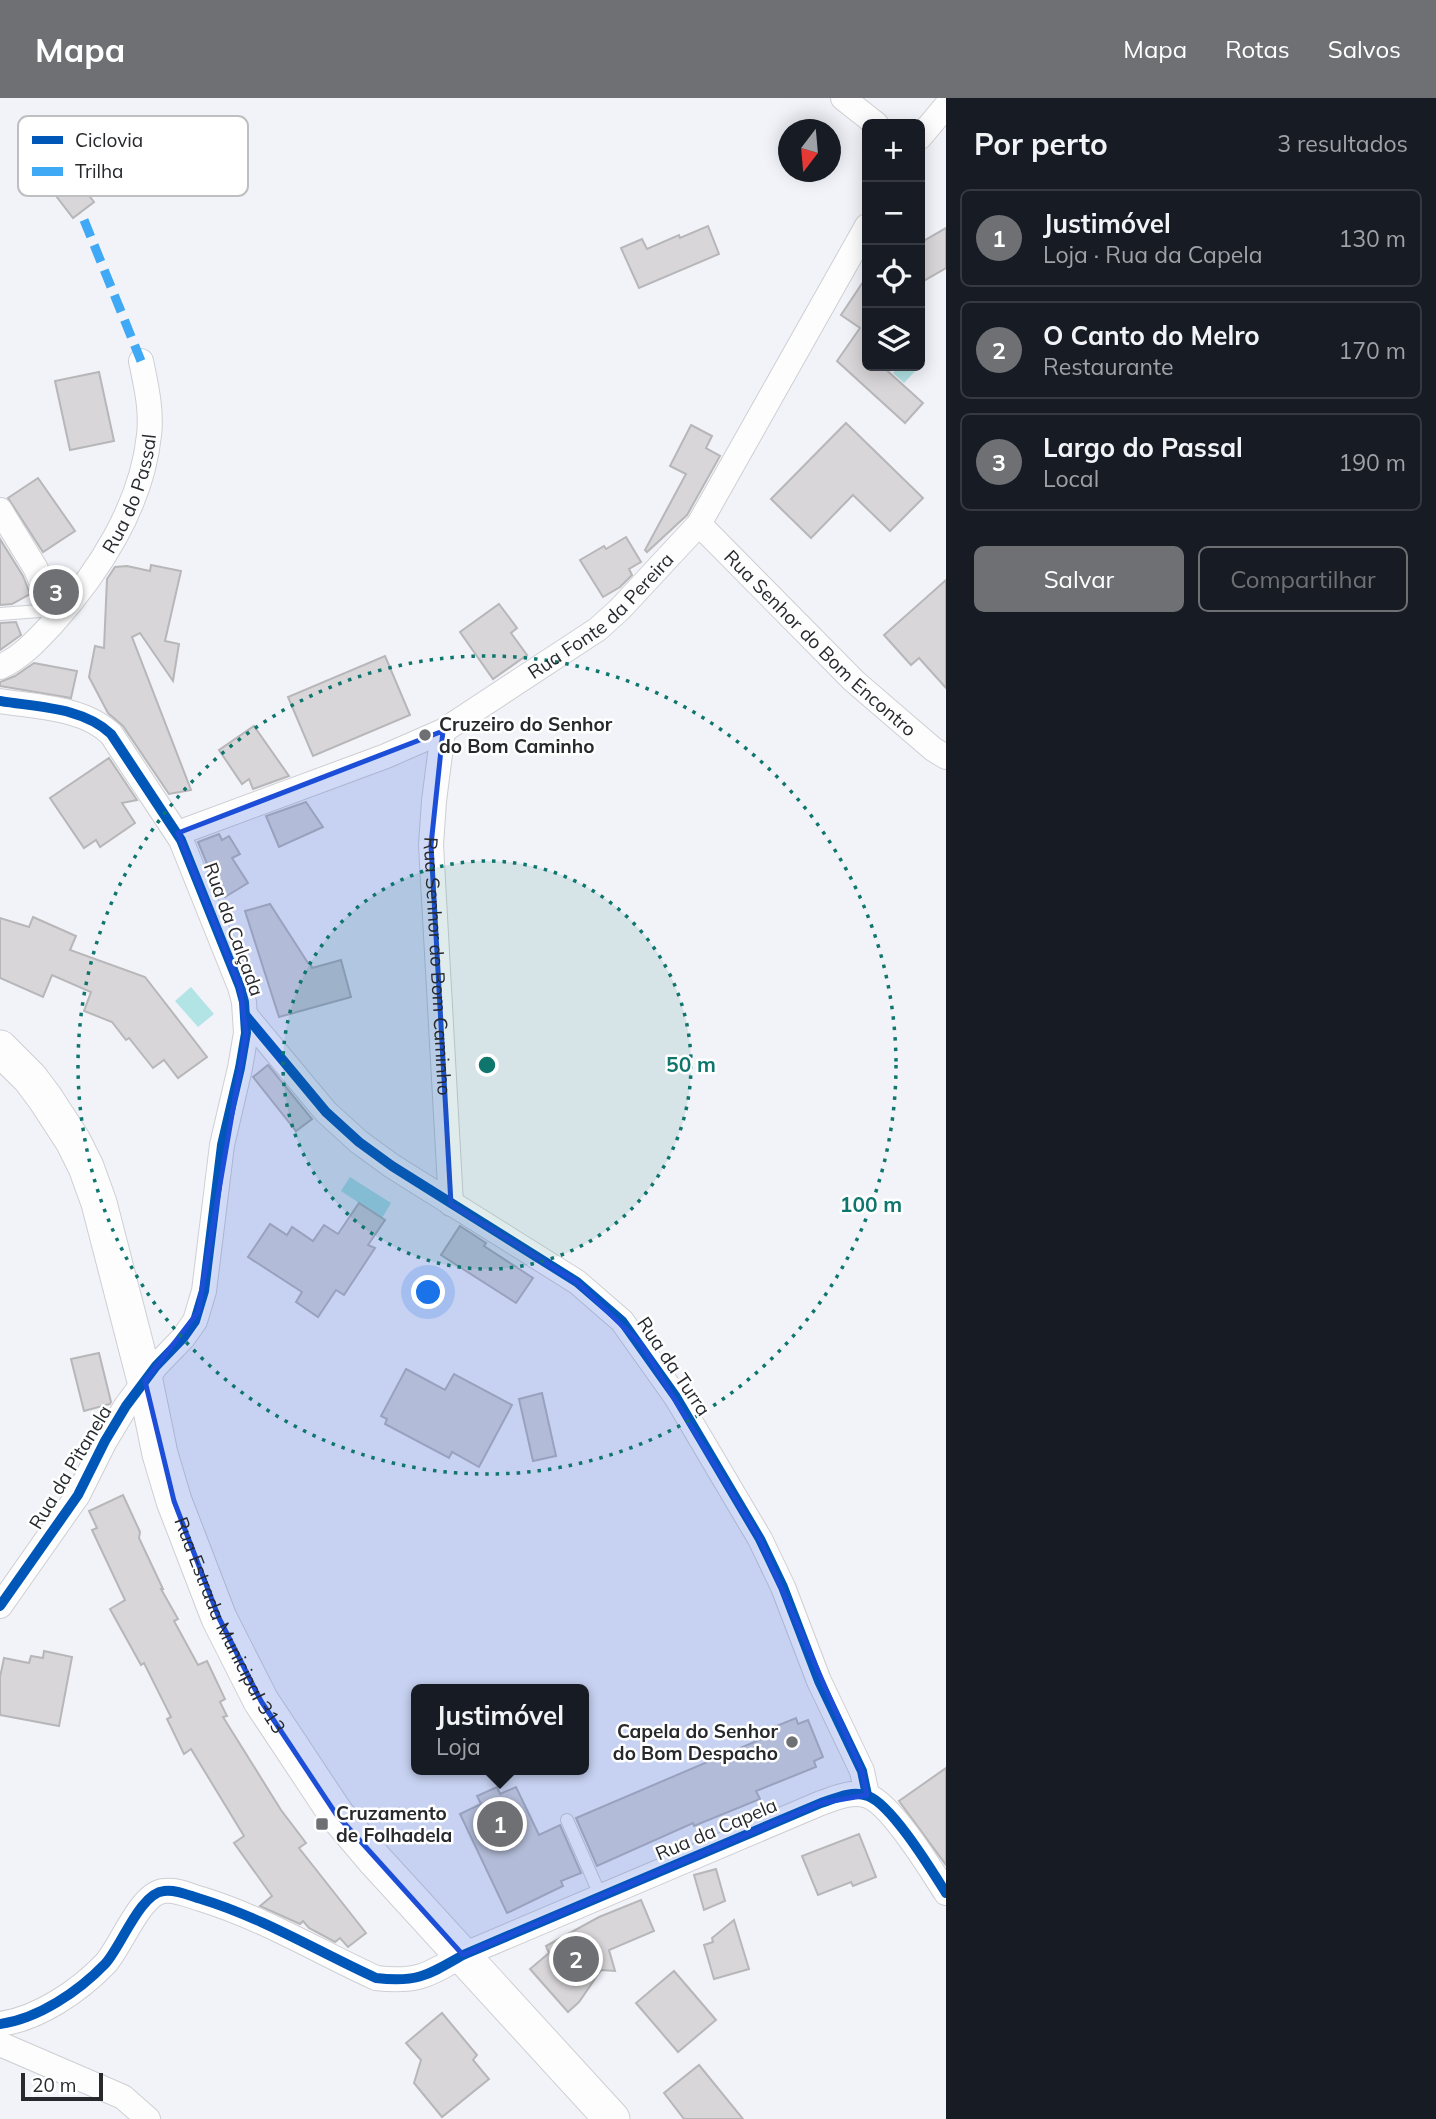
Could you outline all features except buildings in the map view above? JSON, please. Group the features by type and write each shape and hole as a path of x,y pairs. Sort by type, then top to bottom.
{"main road":[{"name":"Rua Estrada Municipal 313","path":"0,1048 38,1088 66,1130 86,1167 99,1203 145,1381 160,1454 174,1500 219,1618 261,1701 336,1814 612,2119"}],"street":[{"path":"843,98 870,119"},
{"path":"925,131 946,106"},
{"name":"Rua Fonte da Pereira","path":"178,833 386,756 443,731 598,629 699,524 862,235"},
{"name":"Rua do Passal","path":"0,667 27,650 55,614 78,595 102,560 123,520 138,485 150,434 149,403 141,361"},
{"path":"0,510 36,569 55,614"},
{"name":"Rua Senhor do Bom Encontro","path":"699,524 854,681 933,749 946,757"},
{"name":"Rua da Calçada","path":"0,701 78,715 103,726 111,734 178,833 240,987 246,1016 240,1068 222,1144 201,1302 189,1330 145,1381"},
{"name":"Rua Senhor do Bom Caminho","path":"443,731 431,845 451,1204"},
{"name":"Rua da Turra","path":"246,1016 342,1127 392,1166 577,1282 622,1321 641,1344 676,1396 760,1539 783,1587 819,1681 862,1771 867,1795"},
{"name":"Rua da Pitanela","path":"0,1606 78,1495 118,1418 145,1381"},
{"name":"Rua da Capela","path":"0,2024 25,2019 43,2010 91,1977 106,1962 151,1897 165,1891 178,1892 247,1914 376,1978 398,1981 415,1979 433,1973 463,1955 835,1798 853,1794 867,1795"},
{"path":"867,1795 886,1810 946,1893"},
{"path":"0,2044 122,2097 148,2119"}],"lane":[{"path":"0,614 55,614"},
{"path":"567,1820 601,1896"}],"highlighted area":[{"path":"443,731 431,845 451,1204 577,1282 641,1344 760,1539 862,1771 867,1795 821,1803 463,1955 336,1814 261,1701 219,1618 174,1501 145,1381 198,1312 246,1033 240,987 178,833"}],"water":[{"path":"895,371 915,371 904,383 893,373"},
{"path":"191,987 214,1014 198,1027 175,1001"},
{"path":"350,1177 391,1203 382,1218 341,1191"}],"marked path":[{"path":"84,220 141,361"}],"cycle path":[{"path":"0,701 73,713 100,725 111,734 181,840 240,987 246,1033 222,1145 204,1291 195,1321 126,1406 78,1495 0,1606"},
{"path":"246,1016 326,1112 359,1142 392,1166 577,1282 622,1321 676,1397 760,1539 783,1587 819,1681 862,1771 867,1795"},
{"path":"0,2024 43,2010 83,1984 105,1964 139,1910 155,1894 164,1891 183,1893 246,1916 376,1978 412,1978 821,1803 850,1794 868,1796 888,1812 911,1840 946,1893"}],"place":[{"name":"Largo do Passal","path":"56,592"},
{"name":"Cruzeiro do Senhor do Bom Caminho","path":"425,735"},
{"name":"Capela do Senhor do Bom Despacho","path":"792,1742"},
{"name":"Cruzamento de Folhadela","path":"322,1824"},
{"name":"Justimóvel","path":"500,1824"},
{"name":"O Canto do Melro","path":"576,1959"}]}
